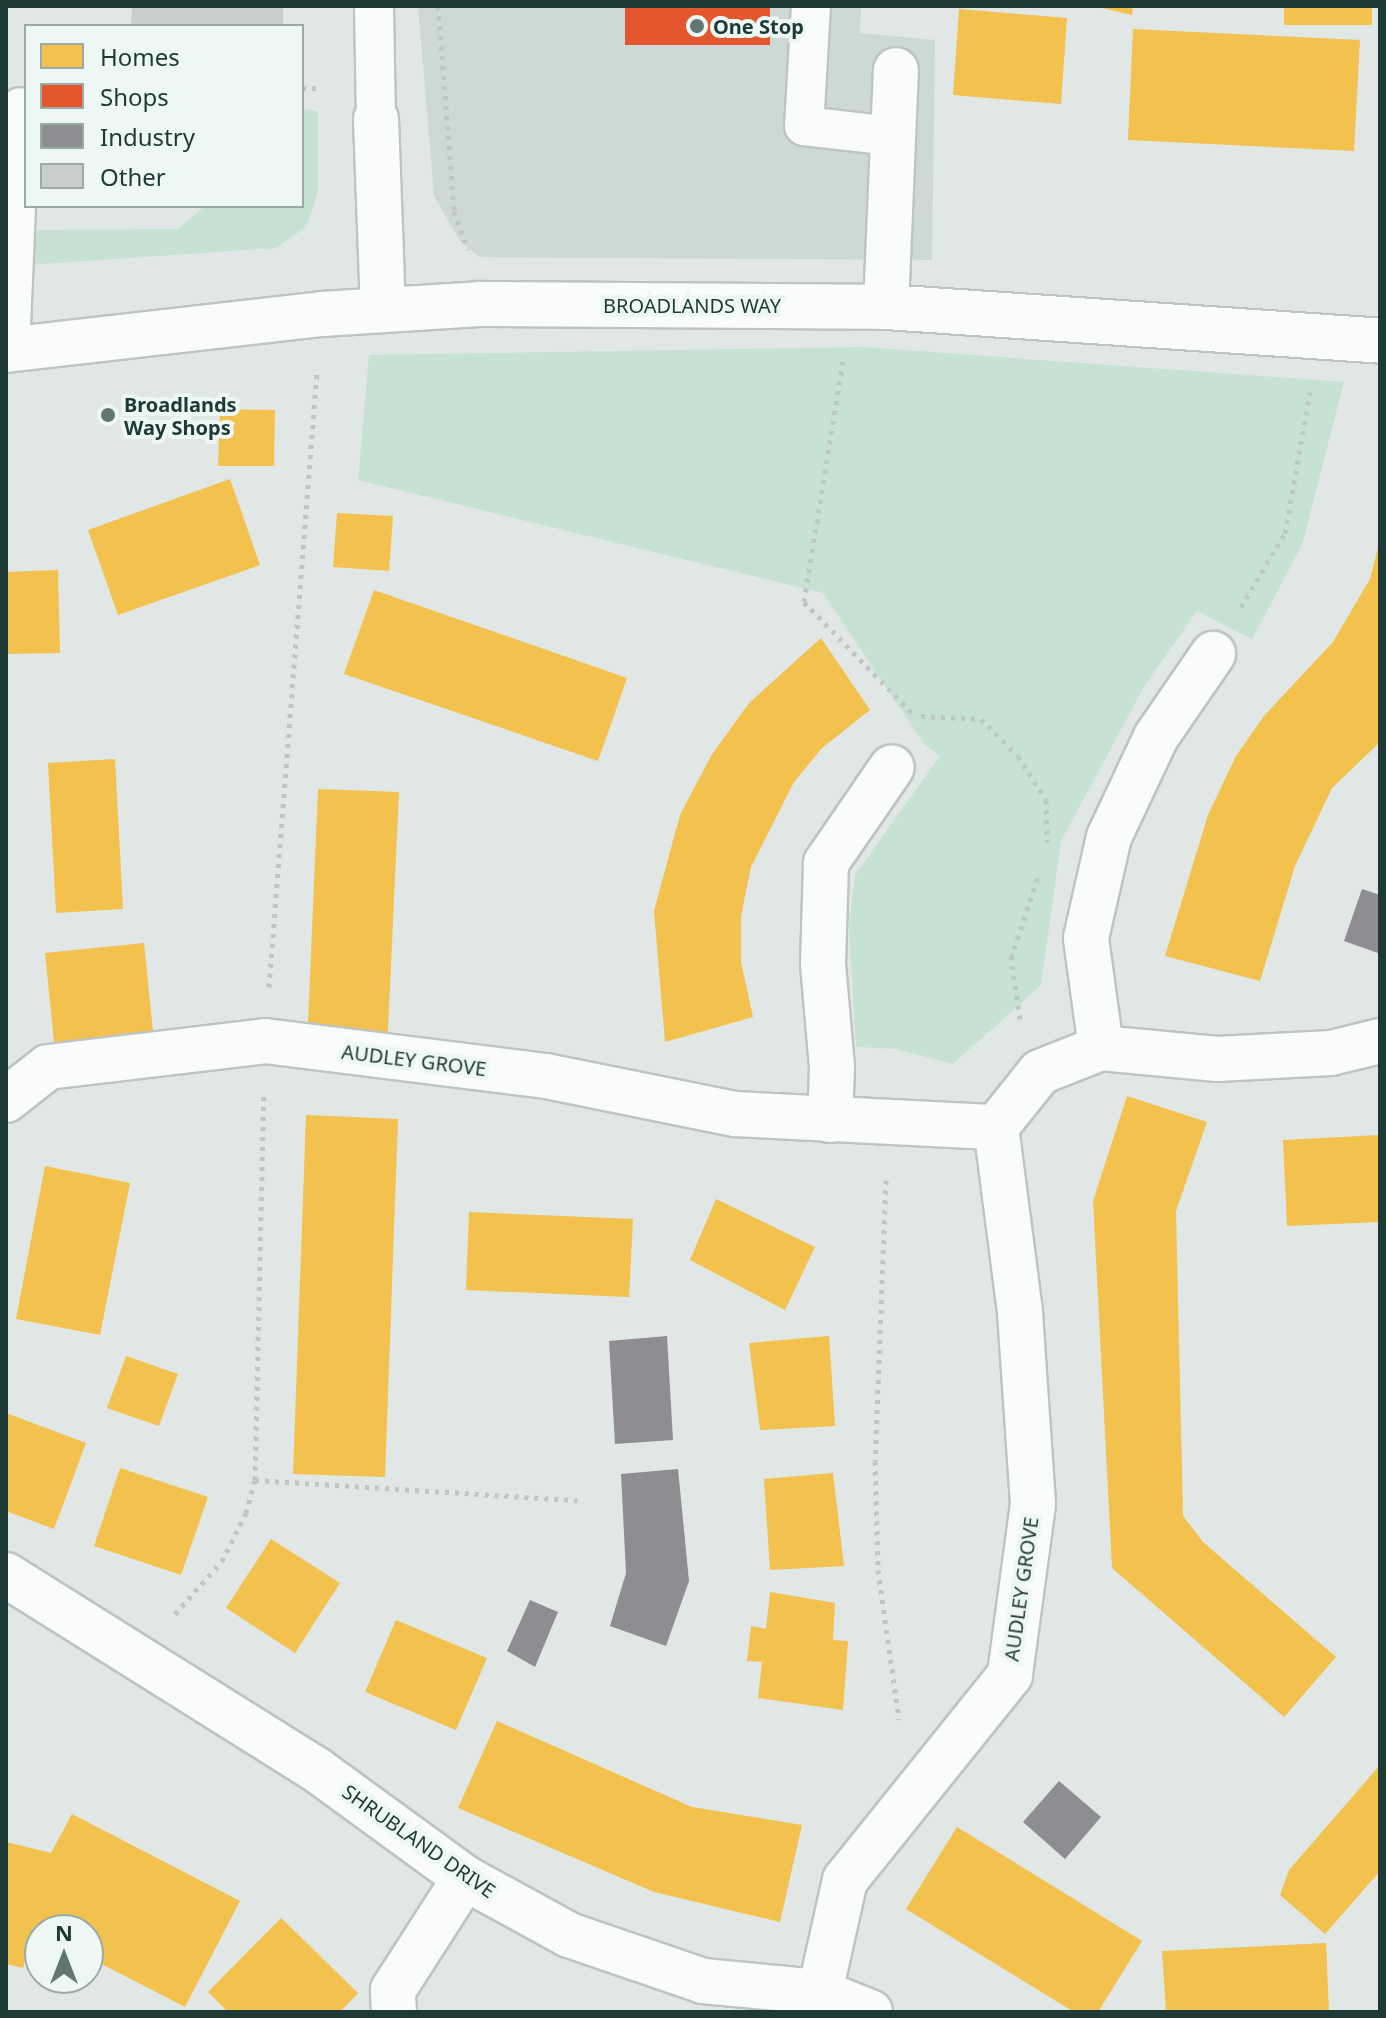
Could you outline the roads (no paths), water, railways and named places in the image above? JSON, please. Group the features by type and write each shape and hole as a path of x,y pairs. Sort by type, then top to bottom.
{"street":[{"path":"868,307 892,136 896,70"},
{"path":"376,119 383,309"},
{"name":"BROADLANDS WAY","path":"8,350 322,314 479,304 868,307 1380,341"},
{"path":"1101,1048 1086,938 1109,837 1156,737 1213,654"},
{"path":"830,1120 832,1067 823,964 826,863 892,767"},
{"name":"AUDLEY GROVE","path":"6,1100 48,1067 265,1041 546,1076 735,1114 830,1120 887,1119 996,1127 1020,1313 1033,1504 1010,1675 900,1806 845,1880 820,1992"},
{"path":"996,1127 1040,1072 1101,1048 1217,1059 1331,1053 1380,1041"},
{"name":"SHRUBLAND DRIVE","path":"6,1575 139,1655 317,1770 465,1878 569,1935 703,1981 820,1992 870,2012"},
{"path":"394,2012 393,1990 465,1878"}],"lane":[{"path":"374,6 376,119"},
{"path":"811,6 804,126 892,136"},
{"path":"8,350 10,250 20,107"}],"place":[{"name":"One Stop","path":"697,26"},
{"name":"Broadlands Way Shops","path":"108,415"}]}
